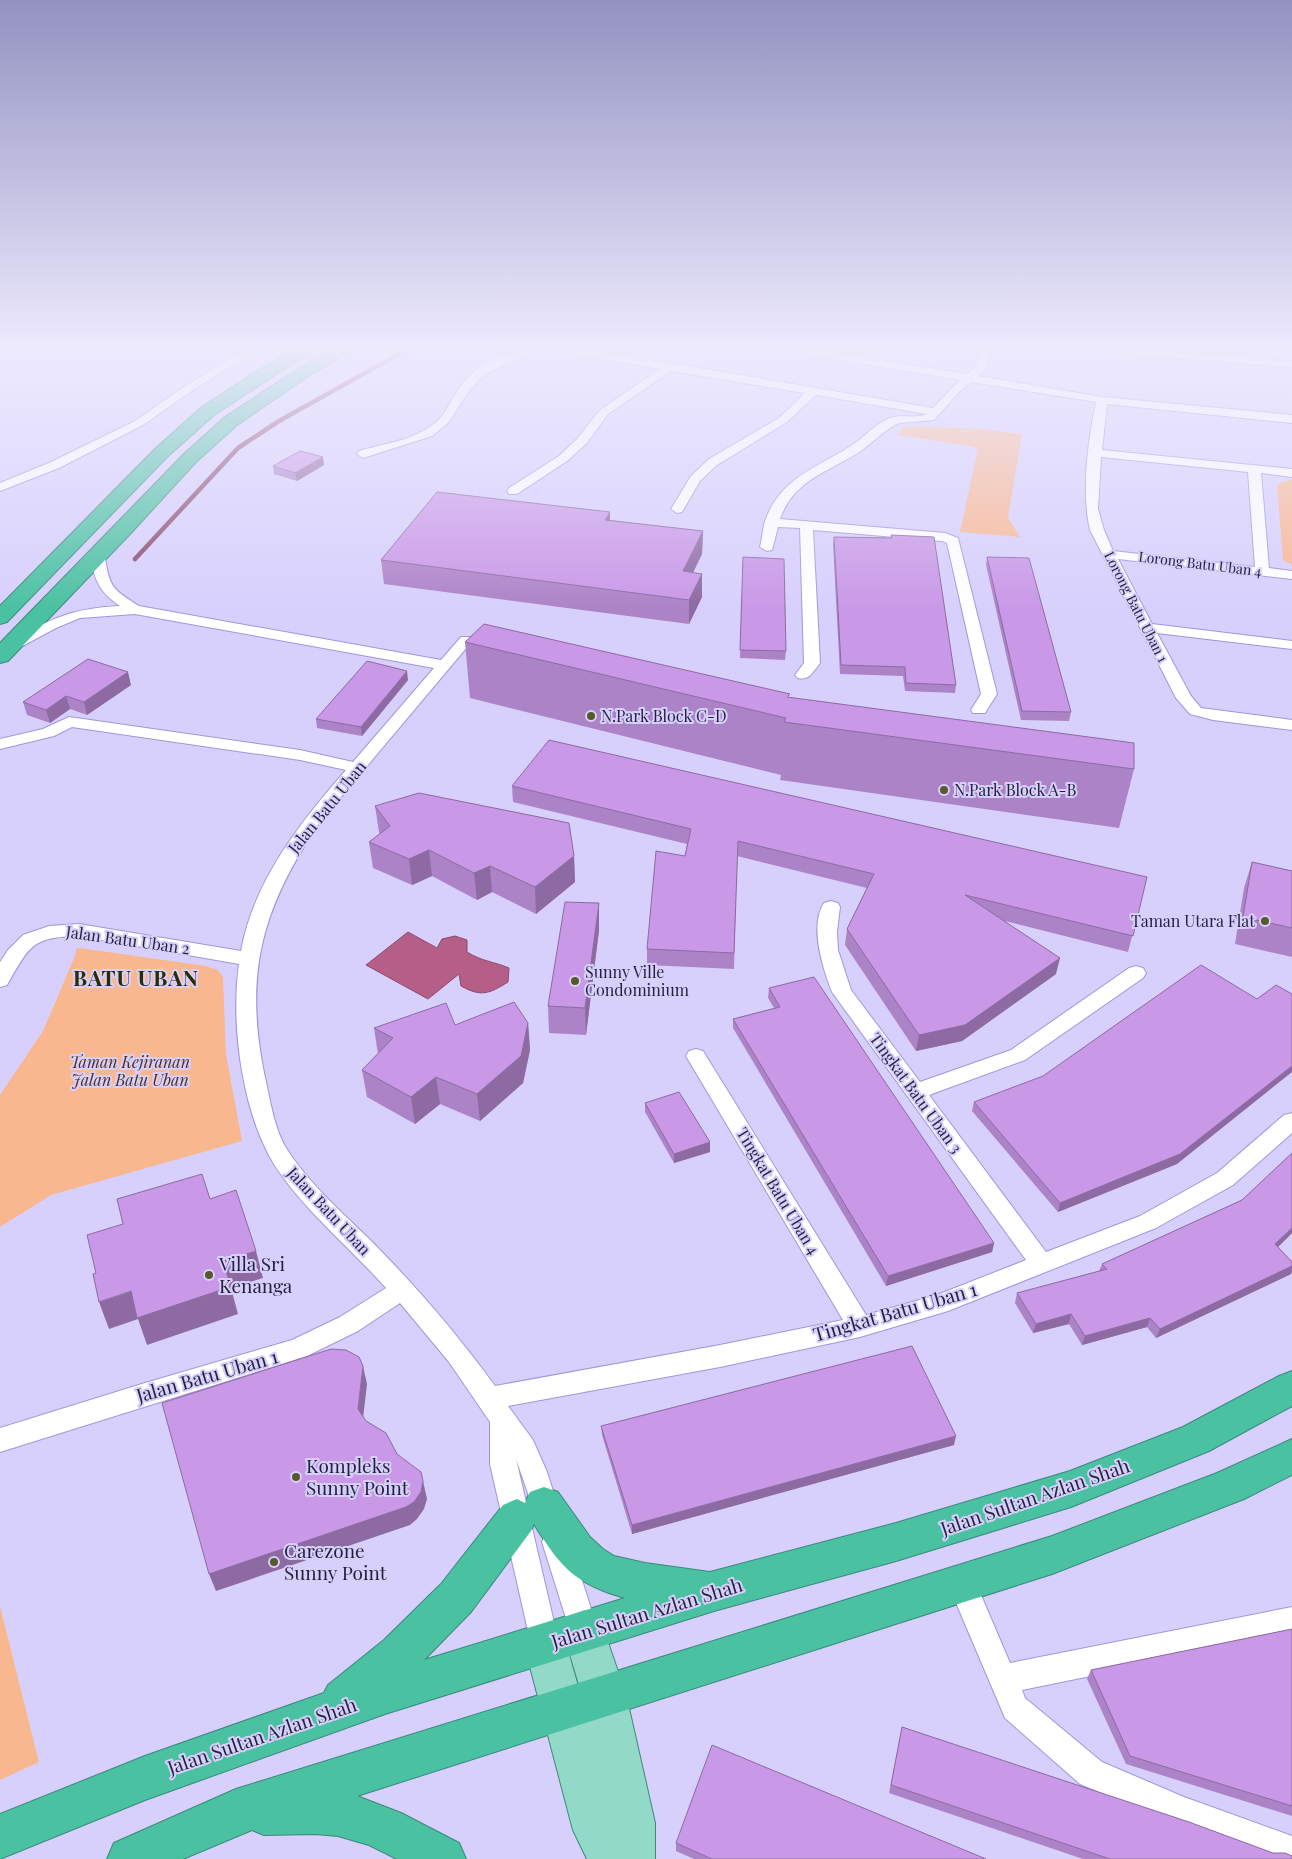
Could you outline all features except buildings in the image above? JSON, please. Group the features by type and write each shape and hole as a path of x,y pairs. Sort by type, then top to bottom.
{"highway":[{"path":"0,618 161,453 180,436"},
{"path":"4,652 98,557 190,458 215,436"},
{"name":"Jalan Sultan Azlan Shah","path":"0,1838 145,1778 328,1712 714,1591 896,1542 1071,1489 1196,1438 1292,1387"},
{"path":"130,1859 236,1812 1052,1555 1230,1486 1292,1456"},
{"path":"328,1712 399,1655 450,1604 530,1511 590,1564 608,1573 631,1580 714,1591"},
{"path":"236,1812 323,1812 353,1818 384,1830 442,1859"}],"main road":[{"path":"584,1631 604,1695 632,1823 632,1859"},
{"path":"545,1644 596,1830 612,1859"}],"street":[{"path":"0,487 56,465 114,436"},
{"path":"363,454 420,436"},
{"path":"513,491 563,458 586,436"},
{"path":"677,510 695,479 713,462 756,436"},
{"path":"767,547 771,522 779,503 800,480 854,450 874,436"},
{"name":"Lorong Batu Uban 1","path":"1097,436 1092,510 1097,530 1184,698 1196,711 1213,715 1292,725"},
{"path":"1096,453 1292,473"},
{"path":"1254,469 1262,572"},
{"path":"771,522 945,537 953,541 989,694 979,710"},
{"path":"802,674 812,664 806,525"},
{"name":"Lorong Batu Uban 4","path":"1108,554 1292,575"},
{"path":"98,557 99,576 103,585 135,610"},
{"path":"4,652 50,626 75,615 96,611 135,610 443,665"},
{"path":"1148,628 1292,646"},
{"name":"Jalan Batu Uban","path":"466,640 314,818 286,856 275,876 257,918 249,959 246,1005 250,1060 275,1148 297,1180 403,1289 478,1381 503,1420 503,1464 530,1511 584,1631"},
{"path":"0,744 48,733 69,722 300,755 358,768"},
{"name":"Tingkat Batu Uban 3","path":"831,907 826,937 830,962 842,992 1042,1264"},
{"name":"Jalan Batu Uban 2","path":"0,980 13,954 24,943 38,934 59,930 79,930 249,959"},
{"path":"915,1092 1018,1055 1136,973"},
{"name":"Tingkat Batu Uban 4","path":"696,1056 860,1327"},
{"name":"Tingkat Batu Uban 1","path":"490,1398 720,1356 860,1327 940,1304 1148,1222 1225,1179 1292,1121"},
{"name":"Jalan Batu Uban 1","path":"0,1440 145,1394 298,1349 349,1324 403,1289"},
{"name":"Jalan Batu Uban","path":"530,1511 545,1644"},
{"path":"962,1584 1015,1708 1090,1773 1183,1812 1292,1852"},
{"path":"1002,1679 1292,1621"}],"green space":[{"path":"902,436 1022,436 1008,518 1020,537 960,532 977,453 975,447"},
{"path":"1292,479 1292,565 1283,560 1277,484"},
{"name":"Taman Kejiranan Jalan Batu Uban","path":"80,948 206,966 218,970 223,977 226,1054 242,1141 51,1195 0,1227 0,1095 43,1031 75,956 76,949"},
{"path":"0,1606 39,1762 0,1780"}],"shaded area":[{"path":"408,932 437,948 442,939 455,936 467,940 467,952 509,968 508,982 485,993 480,993 461,986 459,974 428,999 366,965"}],"waterway":[{"path":"135,559 238,448 257,436"}],"place":[{"name":"N.Park Block C-D","path":"591,716"},
{"name":"N.Park Block A-B","path":"944,790"},
{"name":"Taman Utara Flat","path":"1265,921"},
{"name":"Sunny Ville Condominium","path":"575,981"},
{"name":"Villa Sri Kenanga","path":"209,1275"},
{"name":"Kompleks Sunny Point","path":"296,1477"},
{"name":"Carezone Sunny Point","path":"274,1562"}],"district":[{"name":"BATU UBAN","path":"136,979"}]}
